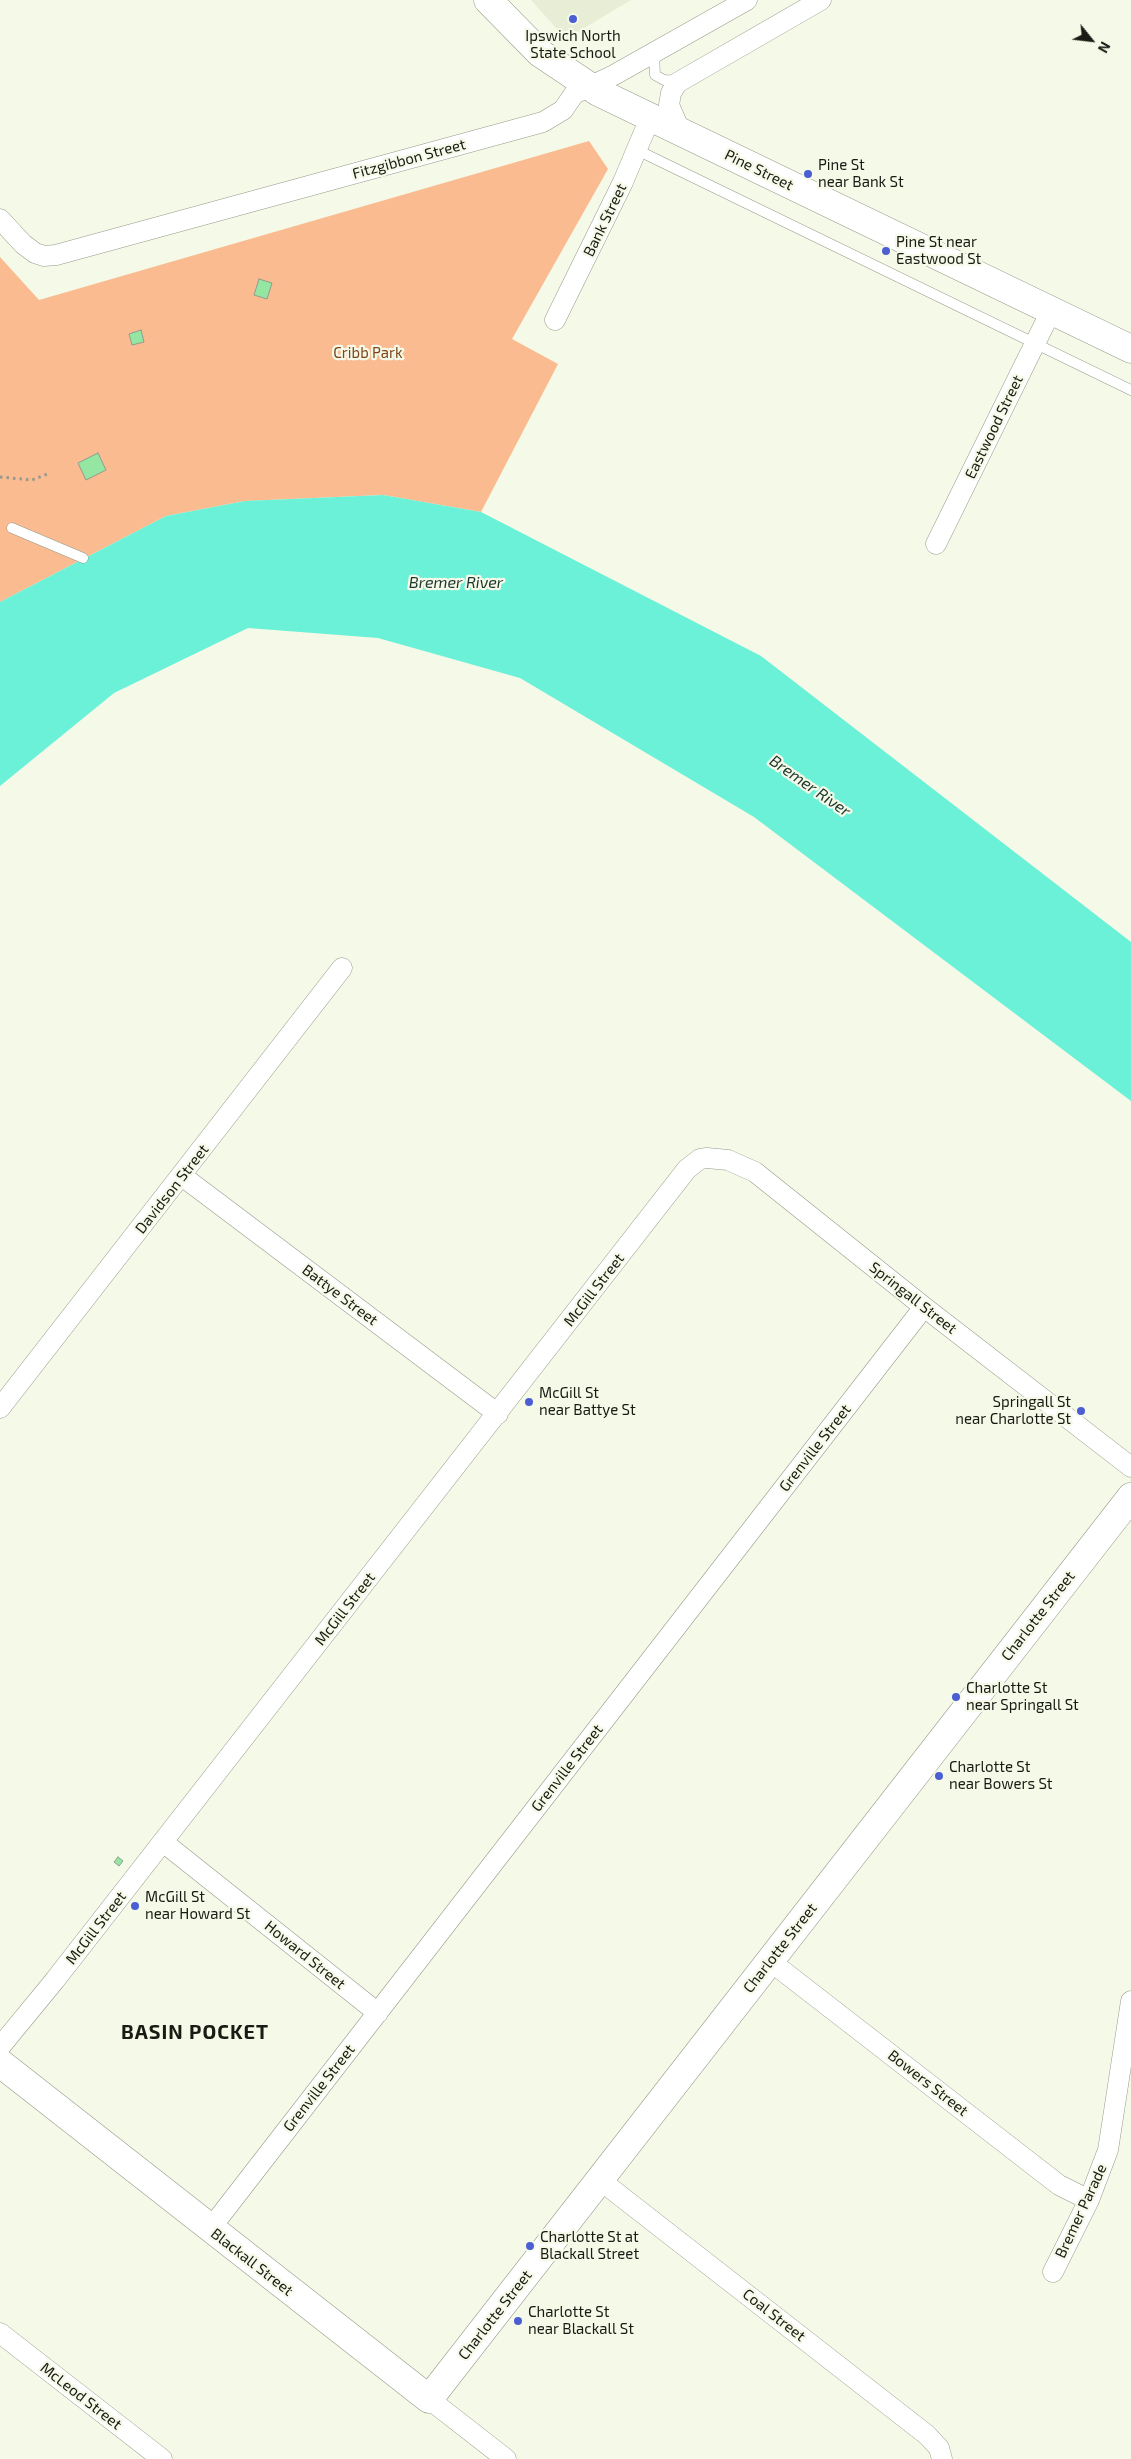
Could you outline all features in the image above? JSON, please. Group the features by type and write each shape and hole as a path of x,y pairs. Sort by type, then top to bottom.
{"street":[{"name":"Pine Street","path":"488,0 540,53 590,88 1131,349"},
{"name":"Fitzgibbon Street","path":"0,219 23,244 44,256 67,252 543,122 562,110 574,94 590,88 747,0"},
{"path":"681,133 672,116 669,101 673,89 680,81 817,1"},
{"name":"Bank Street","path":"555,320 620,188 650,118"},
{"name":"Eastwood Street","path":"936,544 1051,311"},
{"name":"Davidson Street","path":"0,1408 342,968"},
{"name":"Springall Street","path":"687,1169 700,1159 707,1158 728,1160 755,1172 924,1307 1131,1467"},
{"name":"McGill Street","path":"0,2046 55,1980 498,1414 687,1169"},
{"name":"Battye Street","path":"182,1176 498,1414"},
{"name":"Grenville Street","path":"210,2229 924,1307"},
{"name":"Charlotte Street","path":"429,2399 1131,1497"},
{"name":"Howard Street","path":"163,1842 378,2013"},
{"name":"Bowers Street","path":"770,1961 1059,2185 1089,2200"},
{"name":"Bremer Parade","path":"1053,2272 1089,2200 1108,2150 1131,2001"},
{"name":"Blackall Street","path":"0,2063 506,2459"},
{"name":"Coal Street","path":"600,2180 927,2435 939,2448 942,2458"},
{"name":"McLeod Street","path":"0,2333 162,2459"}],"lane":[{"path":"654,53 655,75 664,80 680,81"},
{"path":"637,150 1131,390"},
{"path":"12,528 83,558"}],"path":[{"path":"0,477 32,480 50,473"}],"shaded area":[{"name":"Ipswich North State School","path":"531,0 631,0 566,39"}],"green space":[{"name":"Cribb Park","path":"589,141 608,169 512,339 558,364 481,512 383,495 245,501 166,516 0,602 0,257 39,300"}],"water":[{"name":"Bremer River","path":"383,495 481,512 761,656 1131,942 1131,1101 754,817 520,678 378,638 248,628 114,693 0,786 0,602 166,516 245,501"}],"building":[{"path":"259,279 272,283 267,299 254,295"},
{"path":"141,330 144,342 132,345 129,334"},
{"path":"98,453 106,470 86,480 78,463"},
{"path":"118,1857 123,1861 119,1866 114,1862"}],"place":[{"name":"Ipswich North State School","path":"573,19"},
{"name":"Pine St near Bank St","path":"808,174"},
{"name":"Pine St near Eastwood St","path":"886,251"},
{"name":"McGill St near Battye St","path":"529,1402"},
{"name":"Springall St near Charlotte St","path":"1081,1411"},
{"name":"Charlotte St near Springall St","path":"956,1697"},
{"name":"Charlotte St near Bowers St","path":"939,1776"},
{"name":"McGill St near Howard St","path":"135,1906"},
{"name":"Charlotte St at Blackall Street","path":"530,2246"},
{"name":"Charlotte St near Blackall St","path":"518,2321"}],"district":[{"name":"BASIN POCKET","path":"195,2032"}]}
